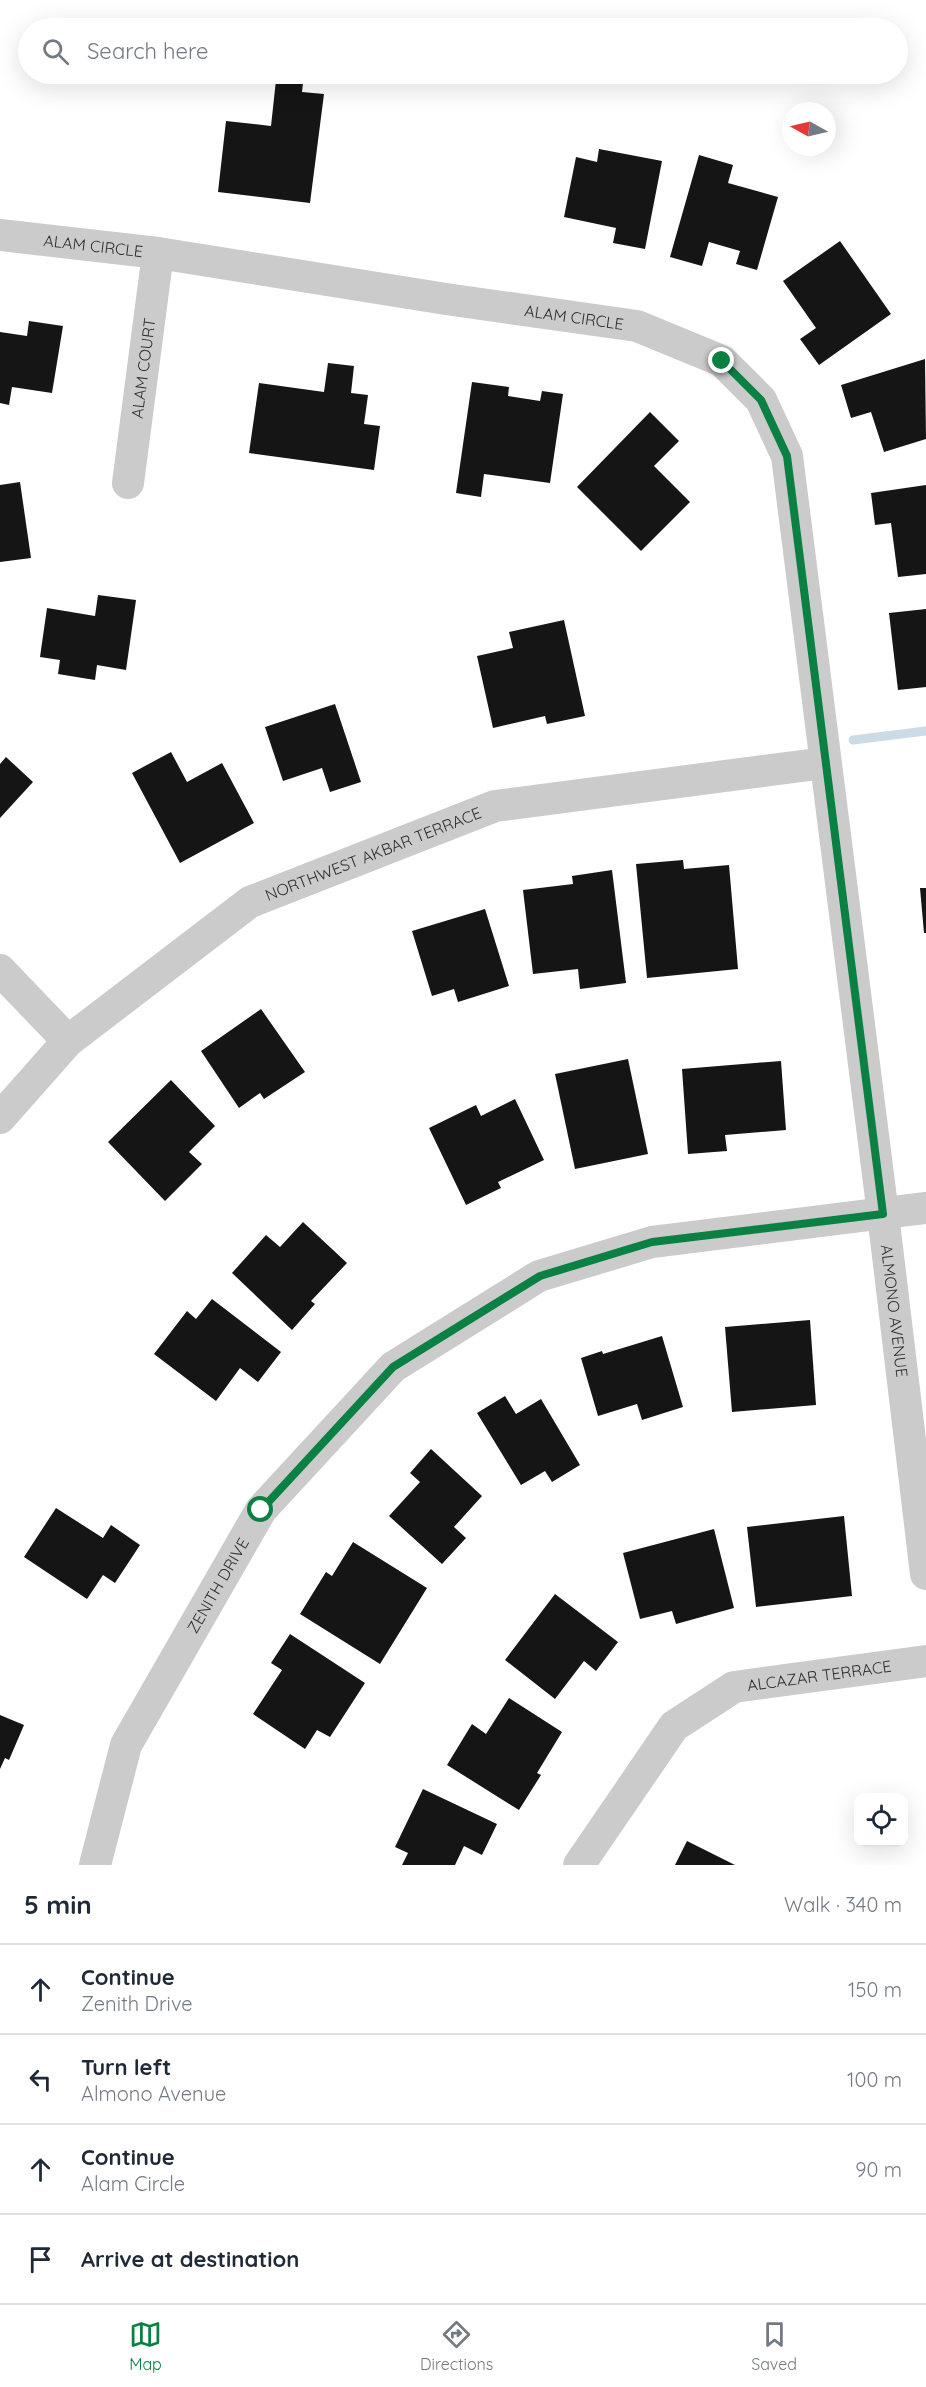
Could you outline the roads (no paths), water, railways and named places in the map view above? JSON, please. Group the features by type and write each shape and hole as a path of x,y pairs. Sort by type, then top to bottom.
{"street":[{"name":"ALAM CIRCLE","path":"0,234 158,253 446,299 637,326 722,361 761,400 787,456 825,763"},
{"name":"ALAM COURT","path":"128,483 158,253"},
{"name":"NORTHWEST AKBAR TERRACE","path":"0,1118 68,1041 250,903 495,806 825,763"},
{"name":"ALMONO AVENUE","path":"825,763 883,1214 926,1574"},
{"path":"0,970 68,1041"},
{"name":"ZENITH DRIVE","path":"95,1865 126,1745 261,1510 393,1367 540,1276 652,1242 926,1208"},
{"name":"ALCAZAR TERRACE","path":"579,1865 674,1726 734,1687 926,1661"}],"waterway":[{"path":"853,740 926,731"}]}
